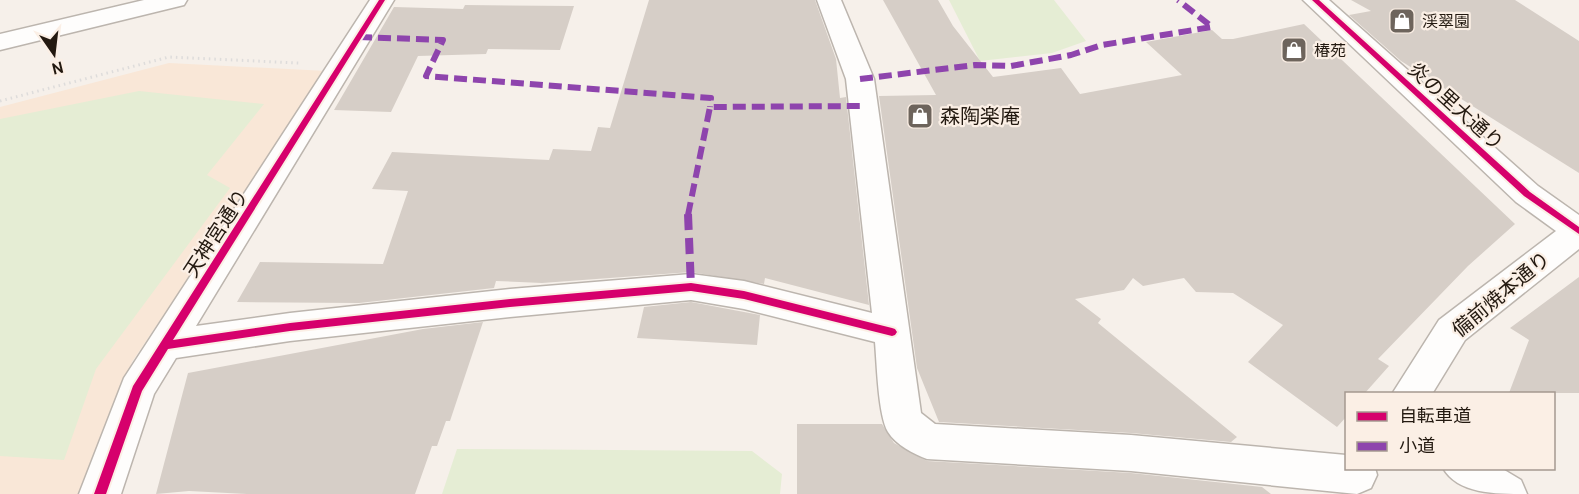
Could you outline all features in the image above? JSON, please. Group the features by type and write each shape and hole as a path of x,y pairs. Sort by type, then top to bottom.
{"main road":[{"path":"0,42 175,0"},
{"name":"天神宮通り","path":"100,494 137,389 382,0"},
{"path":"829,0 860,79 903,422 927,441 1131,453 1355,479"},
{"name":"炎の里大通り","path":"1315,0 1520,189 1579,231"},
{"name":"備前焼本通り","path":"1412,392 1452,330 1579,231"},
{"path":"165,345 302,325 691,287 744,295 892,332"},
{"path":"1466,470 1506,494"}],"path":[{"path":"0,101 170,57 342,64"}],"shaded area":[{"path":"169,63 327,71 132,362 80,494 0,494 0,107"}],"green space":[{"path":"949,0 1054,0 1086,41 1052,53 980,61"},
{"path":"139,91 264,104 207,175 230,188 96,369 64,460 0,456 0,119"},
{"path":"457,449 752,451 782,474 780,494 442,494"}],"building":[{"path":"649,0 815,0 836,59 840,98 846,97 869,305 765,278 764,284 691,272 542,283 496,281 494,288 359,303 237,302 260,262 383,264 408,191 372,189 392,152 549,160 553,149 591,151 598,127 610,128"},
{"path":"883,0 938,0 953,26 993,77 1061,68 1080,94 1182,75 1146,42 1212,30 1222,39 1233,39 1304,24 1515,224 1468,266 1378,359 1389,366 1366,392 1345,392 1345,418 1337,427 1248,362 1283,325 1233,293 1196,292 1184,278 1143,286 1133,278 1124,290 1075,299 1101,319 1098,323 1237,437 1231,442 1131,433 939,422 917,368 879,96 936,95"},
{"path":"1351,0 1515,0 1579,41 1579,173 1401,61 1349,15 1371,11"},
{"path":"465,5 574,6 560,50 488,49 486,54 418,56 391,112 334,110 394,7 463,9"},
{"path":"1579,277 1579,393 1509,392 1529,340 1510,328"},
{"path":"691,302 760,315 757,345 637,338 644,307"},
{"path":"483,322 450,421 446,421 437,446 432,446 415,494 247,494 189,491 156,494 188,373 423,329"},
{"path":"797,424 882,424 894,443 927,461 1131,473 1262,487 1271,494 797,494"}],"marked path":[{"path":"860,79 975,65 1011,66 1071,55 1102,45 1212,27 1178,0"},
{"path":"359,37 443,40 426,76 711,98 710,107"},
{"path":"691,287 687,219 710,107 864,106"}],"cycle path":[{"path":"100,494 137,389 382,0"},
{"path":"1315,0 1527,194 1579,231"},
{"path":"165,345 290,327 510,303 691,287 744,295 892,332"}],"place":[{"name":"渓翠園","path":"1402,21"},
{"name":"椿苑","path":"1294,50"},
{"name":"森陶楽庵","path":"920,116"}]}
